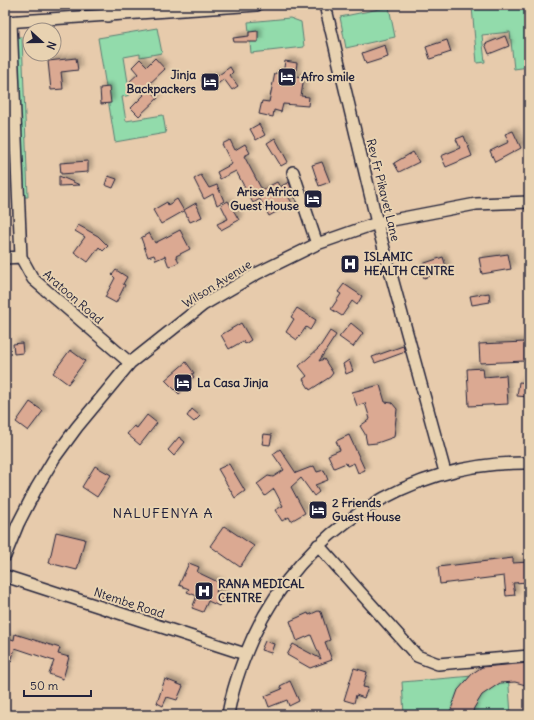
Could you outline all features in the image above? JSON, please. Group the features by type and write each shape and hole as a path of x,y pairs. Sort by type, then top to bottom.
{"street":[{"path":"8,22 108,10 251,5"},
{"name":"Rev Fr Pikavet Lane","path":"325,5 377,223 445,472"},
{"name":"Aratoon Road","path":"8,22 21,257 33,279 130,363"},
{"path":"293,172 317,244"},
{"name":"Wilson Avenue","path":"5,556 18,524 55,457 77,427 130,363 203,305 258,274 317,244 377,223 476,204 529,202"},
{"path":"5,258 21,257"},
{"path":"228,715 235,684 245,654 273,598 288,578 318,545 348,519 384,498 445,472 510,463 529,463"},
{"path":"318,545 417,656 438,664 529,656"},
{"name":"Ntembe Road","path":"5,576 245,654"}],"green space":[{"path":"527,5 529,67 514,69 510,32 482,35 485,62 477,63 472,7"},
{"path":"389,7 395,37 346,48 340,17"},
{"path":"290,18 301,22 304,47 251,53 248,22"},
{"path":"157,28 162,53 140,57 140,54 124,57 130,95 122,97 126,121 163,115 166,133 115,142 98,38"},
{"path":"16,37 22,37 28,197 23,197"},
{"path":"508,673 511,715 404,715 402,682"}],"building":[{"path":"258,31 258,42 234,42 233,38 249,36 249,32"},
{"path":"505,36 509,46 489,54 485,44"},
{"path":"447,40 451,52 430,59 426,47"},
{"path":"385,45 388,57 366,64 362,53"},
{"path":"76,58 78,70 61,72 63,89 51,90 48,62 62,62 62,60"},
{"path":"155,58 165,69 147,86 158,98 139,116 131,108 144,95 130,81 138,74 132,67 140,59 147,66"},
{"path":"285,61 297,63 295,76 304,77 301,96 309,97 308,106 283,104 281,112 274,110 273,117 259,114 262,101 269,102 275,73 283,74"},
{"path":"230,67 233,72 230,75 238,86 232,90 224,79 209,91 201,80 206,76 208,78 214,74 216,77"},
{"path":"109,87 111,103 101,104 100,88"},
{"path":"259,124 265,135 256,140 250,129"},
{"path":"513,131 521,148 495,162 490,151 509,142 505,134"},
{"path":"464,136 472,156 446,167 441,156 460,148 456,139"},
{"path":"275,138 288,162 281,166 267,143"},
{"path":"230,140 235,150 245,144 250,153 244,156 262,190 277,182 280,187 289,182 293,193 288,196 292,203 269,216 260,199 253,203 236,171 220,179 217,172 232,164 222,144"},
{"path":"413,152 419,162 399,172 394,163"},
{"path":"88,161 88,172 61,174 60,163"},
{"path":"322,162 330,182 319,186 312,165"},
{"path":"201,175 209,188 217,185 224,201 217,205 213,194 204,199 194,179"},
{"path":"59,176 80,185 59,186"},
{"path":"108,176 117,179 113,188 105,185"},
{"path":"177,199 184,211 161,224 153,210 167,202 168,205"},
{"path":"228,201 239,220 221,230 217,224 228,219 221,205"},
{"path":"196,203 202,217 190,222 184,210"},
{"path":"78,225 98,236 108,246 103,251 99,247 88,262 74,252 85,237 75,231"},
{"path":"180,230 190,249 176,256 179,262 169,267 165,256 156,260 154,255 148,257 141,238 149,233 155,243"},
{"path":"508,254 511,269 482,274 479,258"},
{"path":"443,257 447,270 424,278 419,265"},
{"path":"116,270 127,277 123,284 125,285 116,303 105,297 115,278 112,275"},
{"path":"344,284 362,296 357,305 352,301 342,316 331,309 341,294 338,292"},
{"path":"489,293 490,302 472,305 470,296"},
{"path":"297,308 316,320 310,330 306,327 297,340 286,332 294,319 291,317"},
{"path":"241,323 251,340 245,344 243,341 229,349 221,335"},
{"path":"351,323 363,333 353,347 339,337"},
{"path":"330,331 336,335 319,361 324,359 333,373 330,377 310,390 303,379 307,376 299,366 319,348"},
{"path":"525,342 525,361 480,363 479,344"},
{"path":"22,343 23,353 14,354 13,344"},
{"path":"403,346 405,352 375,363 372,357"},
{"path":"70,350 85,361 68,384 53,373"},
{"path":"349,360 353,371 346,374 343,364"},
{"path":"186,362 194,373 192,374 194,377 184,386 186,388 179,394 165,380"},
{"path":"483,368 484,377 506,375 508,404 469,406 467,369"},
{"path":"519,382 529,383 528,397 517,396"},
{"path":"380,385 385,402 392,403 397,409 394,437 377,443 367,444 365,434 360,426 370,419 365,403 357,406 352,392"},
{"path":"30,402 43,411 28,431 16,422"},
{"path":"192,409 200,416 194,422 187,416"},
{"path":"147,415 157,423 140,445 127,434 134,426 137,428"},
{"path":"264,434 272,435 270,445 262,444"},
{"path":"349,435 365,470 358,473 354,463 347,466 346,463 334,468 328,455 340,450 336,441"},
{"path":"179,437 185,442 174,456 168,450"},
{"path":"280,449 296,473 314,466 317,472 324,470 328,480 315,485 319,492 314,496 301,478 291,487 305,513 291,521 289,517 282,521 275,510 283,506 274,489 265,496 257,484 268,476 273,477 284,470 273,454"},
{"path":"229,464 245,491 235,498 218,469"},
{"path":"95,466 111,475 97,497 82,487"},
{"path":"224,526 254,546 240,567 210,546"},
{"path":"56,532 85,539 77,570 49,563"},
{"path":"513,558 513,563 529,562 529,582 513,583 515,595 506,596 504,576 440,584 438,567"},
{"path":"189,563 199,567 197,572 220,583 216,592 224,595 219,606 208,601 203,612 192,608 197,596 187,592 189,589 179,585"},
{"path":"318,611 321,612 330,640 325,642 332,660 310,668 287,655 293,644 321,659 311,635 297,641 290,621 308,613 309,615"},
{"path":"15,634 60,648 58,654 69,657 63,679 49,674 54,661 15,648 11,662 5,660 5,637 14,640"},
{"path":"265,641 274,644 271,653 261,650"},
{"path":"529,663 529,686 515,682 500,683 482,695 474,708 472,715 449,715 458,690 473,673 482,667"},
{"path":"354,668 367,672 363,687 368,688 364,698 356,695 354,703 344,700"},
{"path":"165,679 183,686 177,700 167,697 163,706 157,703"},
{"path":"290,681 299,701 289,706 287,700 269,707 265,696 282,689 280,686"}],"place":[{"name":"Afro smile","path":"287,77"},
{"name":"Jinja Backpackers","path":"210,82"},
{"name":"Arise Africa Guest House","path":"313,199"},
{"name":"ISLAMIC HEALTH CENTRE","path":"350,264"},
{"name":"La Casa Jinja","path":"183,383"},
{"name":"2 Friends Guest House","path":"318,510"},
{"name":"RANA MEDICAL CENTRE","path":"204,591"}],"district":[{"name":"NALUFENYA A","path":"163,513"}]}
